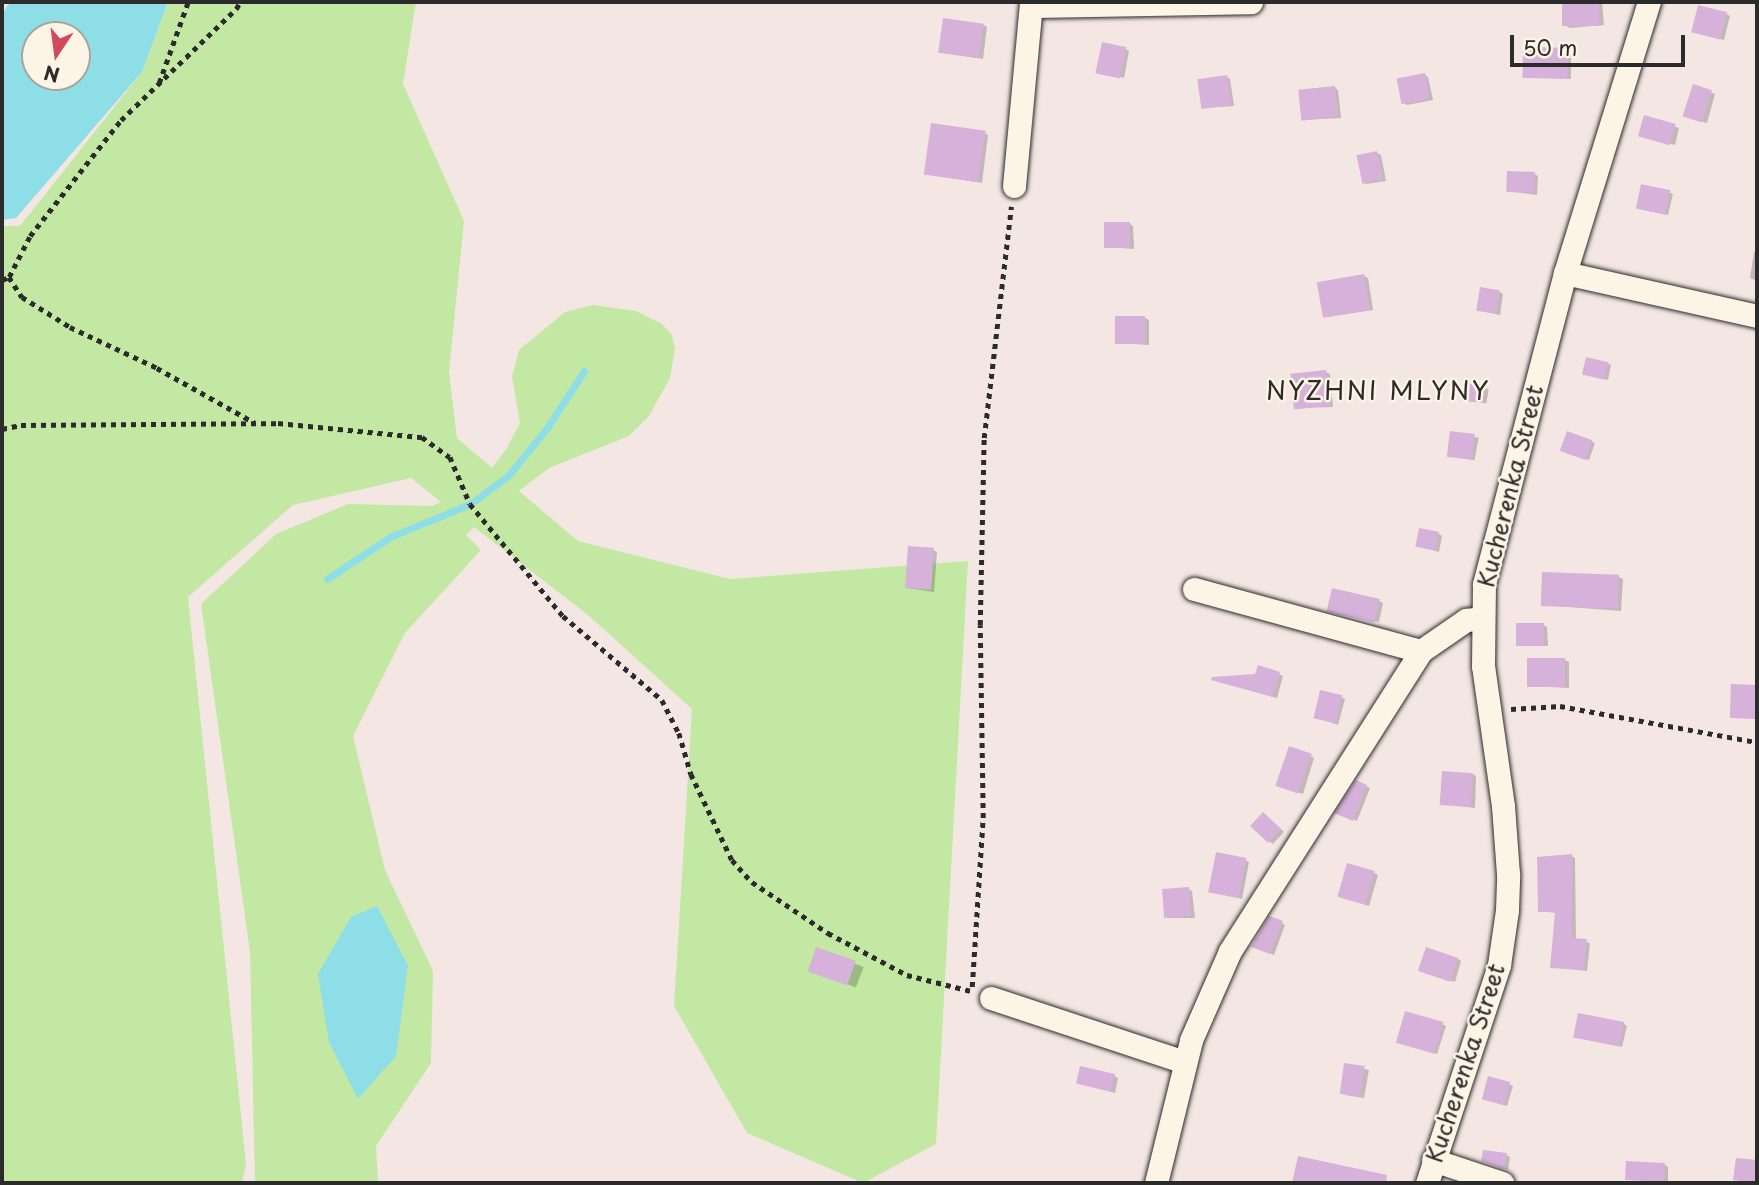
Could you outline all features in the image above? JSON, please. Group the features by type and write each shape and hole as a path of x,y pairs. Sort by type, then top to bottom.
{"street":[{"path":"1014,186 1031,4 1251,2"},
{"name":"Kucherenka Street","path":"1427,1183 1499,965 1507,910 1508,874 1503,806 1482,652 1484,584 1565,273 1649,2"},
{"path":"1565,273 1757,316"},
{"path":"1194,589 1421,651"},
{"path":"1156,1183 1191,1040 1230,951 1421,651 1466,620 1482,618"},
{"path":"981,995 1185,1062"},
{"path":"1433,1160 1502,1183"}],"path":[{"path":"159,84 188,2"},
{"path":"2,280 9,278 30,236 121,120 236,9 240,2"},
{"path":"2,429 21,425 256,424 422,437 450,457 470,504 563,616 662,700 679,733 691,774 732,860 752,882 828,933 907,975 981,995 984,438 1014,186"},
{"path":"9,278 22,297 71,327 156,368 256,424"},
{"path":"1489,710 1560,706 1757,742"}],"green space":[{"path":"168,2 416,2 403,84 464,221 449,372 457,438 492,468 507,448 520,423 512,376 519,350 565,312 593,305 636,311 662,324 672,335 675,349 670,378 649,416 629,436 549,468 519,491 578,541 730,579 968,561 936,1144 863,1183 747,1133 674,1006 692,709 588,615 474,527 466,535 481,550 405,633 353,736 385,870 433,971 431,1063 376,1146 378,1183 255,1183 250,952 201,604 276,534 348,504 432,506 441,502 411,478 293,505 188,597 246,1164 242,1183 2,1183 2,226 20,226 142,72"}],"water":[{"path":"10,2 168,2 142,72 16,218 2,220 2,14"},
{"path":"377,906 408,966 396,1056 358,1099 329,1042 318,974 351,917"}],"building":[{"path":"1562,2 1599,2 1599,26 1562,26"},
{"path":"1698,5 1727,12 1720,39 1691,32"},
{"path":"943,18 984,24 979,58 938,53"},
{"path":"1102,42 1126,47 1120,78 1095,73"},
{"path":"1523,47 1568,48 1567,79 1522,78"},
{"path":"1425,73 1430,99 1401,104 1397,79"},
{"path":"1227,75 1231,105 1201,109 1197,79"},
{"path":"1693,84 1712,90 1702,123 1682,116"},
{"path":"1335,86 1338,117 1301,121 1298,90"},
{"path":"1644,115 1676,124 1670,145 1638,136"},
{"path":"931,123 985,131 978,182 924,174"},
{"path":"1377,151 1383,179 1362,184 1356,155"},
{"path":"1507,171 1535,172 1534,193 1506,192"},
{"path":"1641,184 1670,190 1665,215 1636,208"},
{"path":"1104,222 1130,222 1130,248 1104,248"},
{"path":"1364,274 1370,309 1323,318 1317,282"},
{"path":"1480,287 1500,290 1496,314 1476,311"},
{"path":"1115,316 1145,316 1145,344 1115,344"},
{"path":"1586,357 1608,362 1604,380 1582,375"},
{"path":"1326,370 1330,406 1294,410 1290,374"},
{"path":"1463,383 1485,385 1483,403 1461,401"},
{"path":"1450,431 1475,434 1472,460 1447,457"},
{"path":"1567,431 1592,440 1585,460 1560,451"},
{"path":"1419,528 1439,532 1435,550 1415,547"},
{"path":"908,546 934,548 931,590 905,588"},
{"path":"1542,572 1619,575 1618,609 1541,606"},
{"path":"1332,588 1380,599 1374,622 1327,611"},
{"path":"1516,623 1544,623 1544,646 1516,646"},
{"path":"1527,658 1565,658 1565,687 1527,687"},
{"path":"1258,665 1280,672 1273,697 1211,680 1212,677 1255,674"},
{"path":"1731,684 1757,685 1756,719 1730,718"},
{"path":"1320,690 1342,695 1336,723 1313,718"},
{"path":"1289,746 1312,754 1298,794 1275,786"},
{"path":"1442,771 1473,773 1471,807 1440,805"},
{"path":"1356,780 1367,785 1353,821 1334,813"},
{"path":"1263,812 1281,829 1268,843 1250,826"},
{"path":"1216,852 1246,858 1239,898 1208,892"},
{"path":"1572,854 1572,938 1587,939 1584,970 1550,968 1555,912 1538,912 1537,857"},
{"path":"1347,863 1375,871 1365,905 1337,897"},
{"path":"1189,887 1191,916 1164,918 1162,889"},
{"path":"1269,916 1283,921 1270,954 1251,947"},
{"path":"816,947 856,961 847,985 808,972"},
{"path":"1426,947 1458,958 1450,982 1418,971"},
{"path":"1405,1011 1443,1022 1434,1054 1396,1043"},
{"path":"1578,1013 1624,1022 1619,1047 1573,1038"},
{"path":"1344,1063 1365,1066 1360,1097 1340,1094"},
{"path":"1080,1066 1115,1074 1111,1092 1076,1084"},
{"path":"1488,1076 1510,1082 1504,1105 1482,1099"},
{"path":"1483,1150 1507,1153 1504,1169 1481,1161"},
{"path":"1298,1156 1387,1175 1386,1183 1292,1183"},
{"path":"1736,1158 1757,1160 1757,1183 1733,1180"},
{"path":"1626,1161 1665,1163 1664,1182 1625,1180"}],"waterway":[{"path":"327,579 390,537 470,504 508,476 547,428 584,371"}],"district":[{"name":"NYZHNI MLYNY","path":"1378,390"}]}
